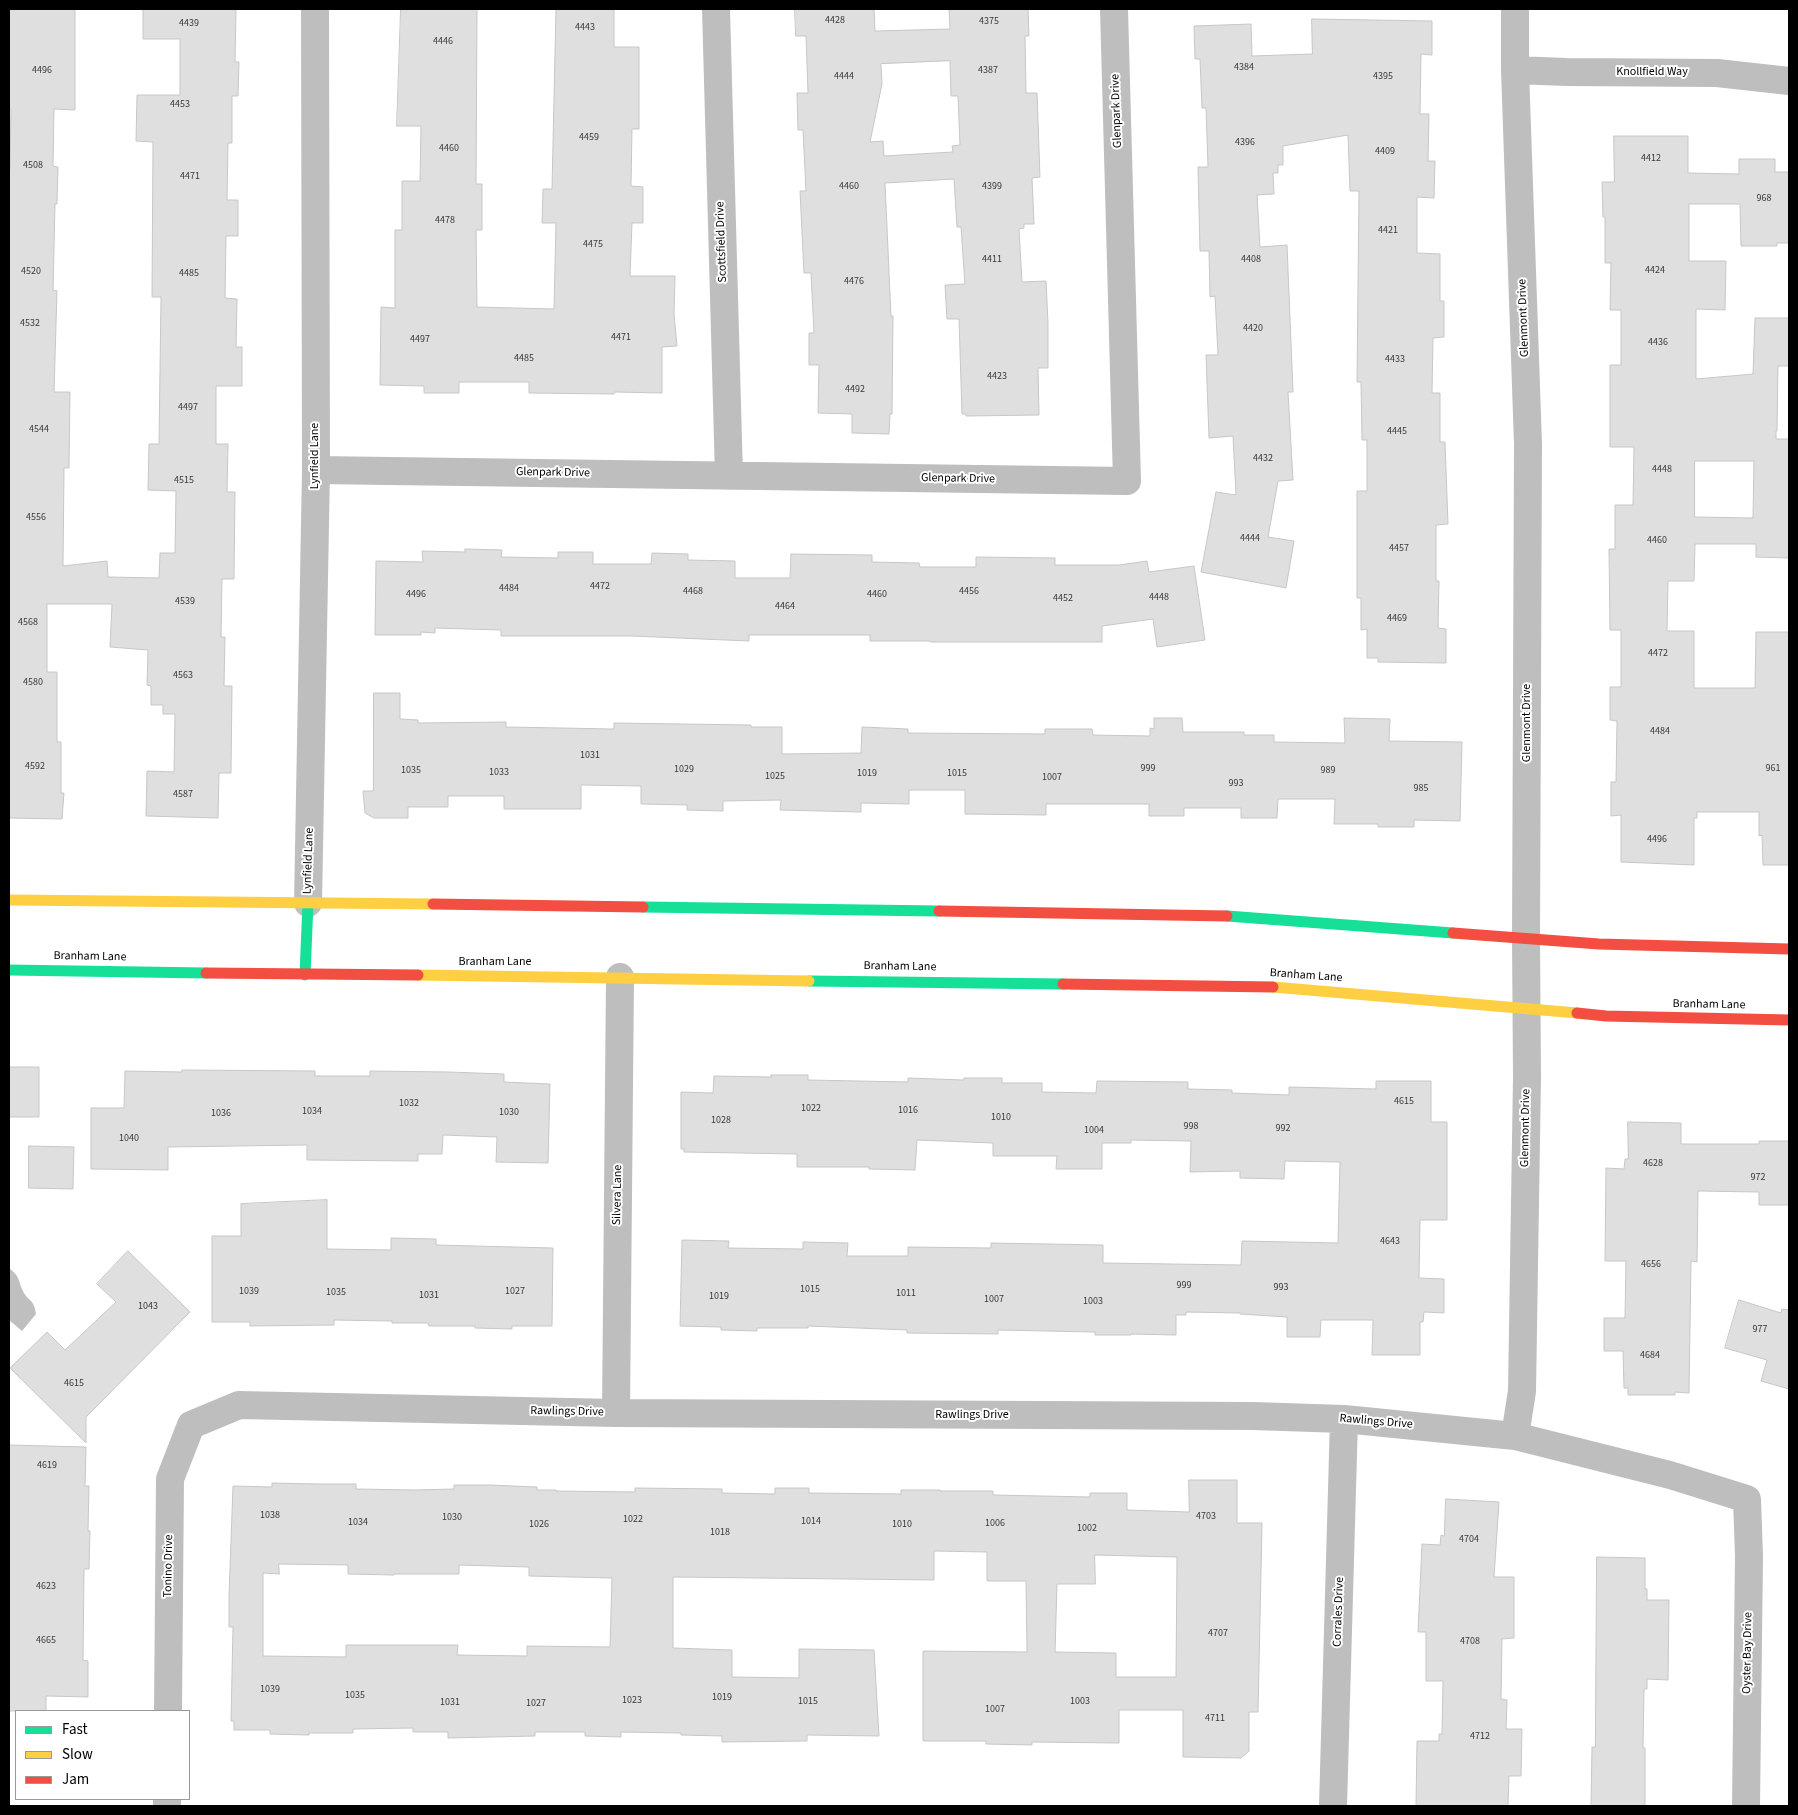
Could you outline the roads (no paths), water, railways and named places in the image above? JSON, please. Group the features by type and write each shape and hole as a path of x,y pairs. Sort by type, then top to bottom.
{"main road":[{"path":"9,900 1240,916 1599,944 1789,949"},
{"path":"305,974 308,903"},
{"name":"Branham Lane","path":"9,970 1275,987 1606,1016 1789,1020"}],"street":[{"name":"Lynfield Lane","path":"308,903 316,470 315,9"},
{"name":"Scottsfield Drive","path":"716,9 729,476"},
{"name":"Glenpark Drive","path":"316,470 1127,481 1114,9"},
{"name":"Glenmont Drive","path":"1515,9 1515,70 1528,444 1526,1009 1522,1391 1515,1436"},
{"name":"Knollfield Way","path":"1515,70 1717,73 1789,81"},
{"name":"Silvera Lane","path":"616,1413 620,977"},
{"name":"Rawlings Drive","path":"191,1425 239,1405 616,1413 1254,1416 1344,1419 1515,1436 1670,1475 1747,1499"},
{"name":"Corrales Drive","path":"1333,1806 1344,1419"},
{"name":"Tonino Drive","path":"168,1710 170,1479 191,1425"},
{"name":"Oyster Bay Drive","path":"1746,1806 1749,1556 1747,1499"}]}
